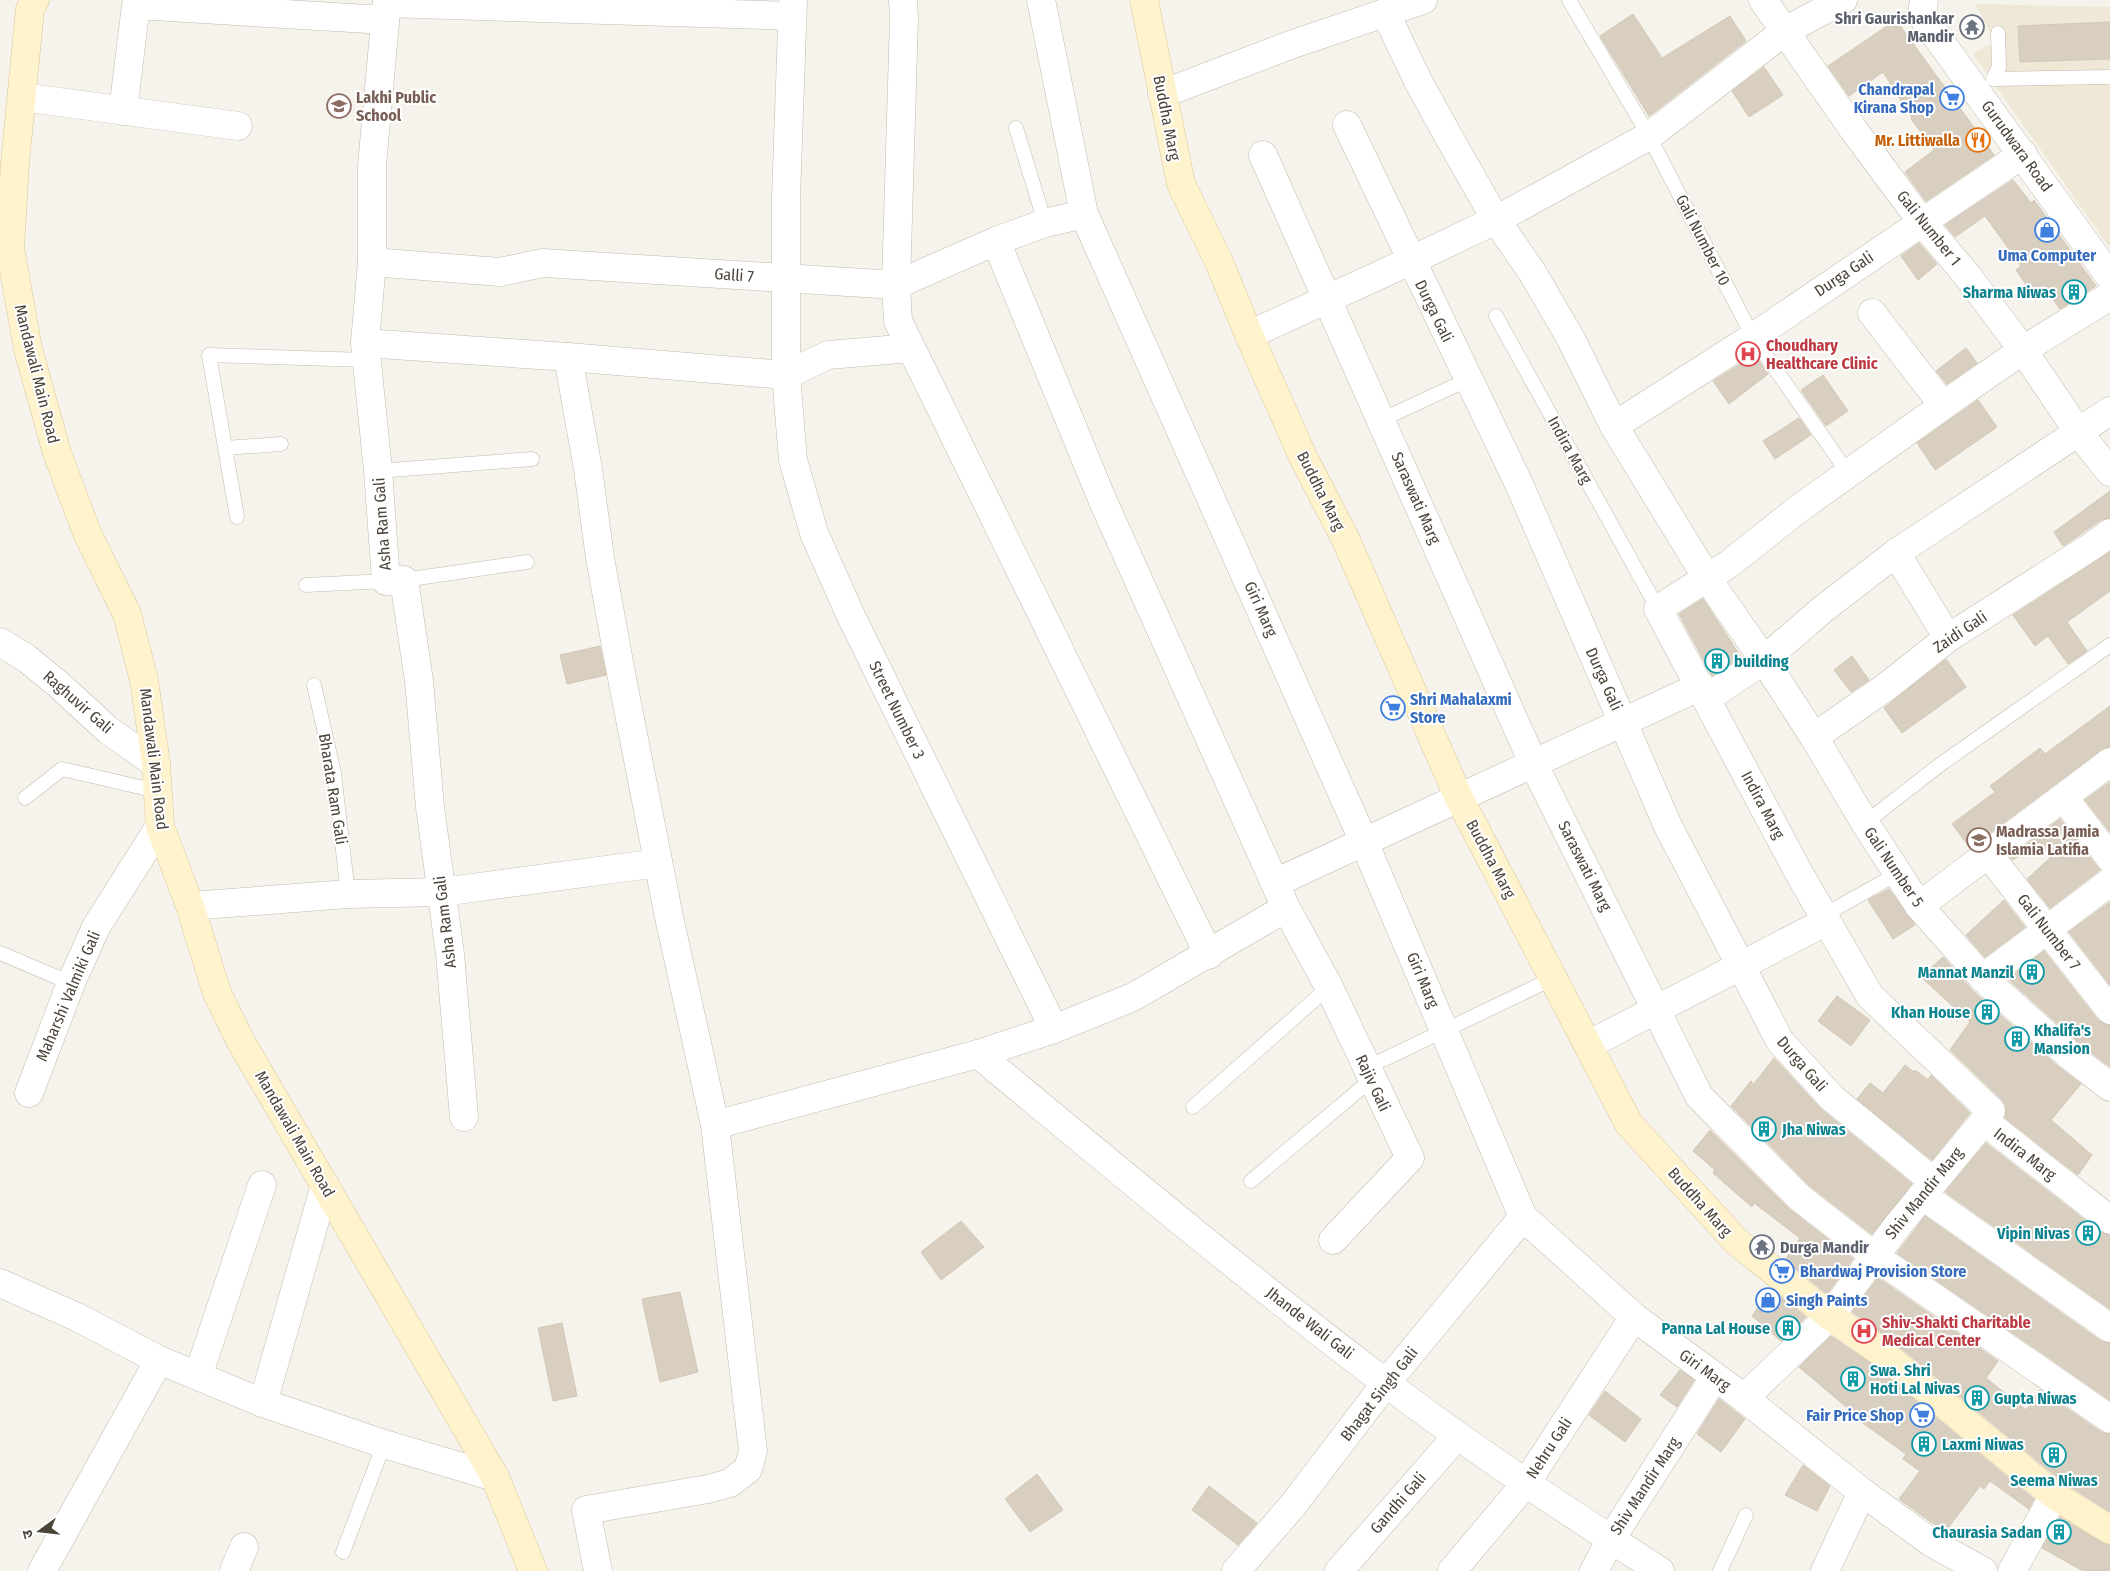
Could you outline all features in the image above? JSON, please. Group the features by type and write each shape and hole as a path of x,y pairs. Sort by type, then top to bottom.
{"street":[{"name":"Mandawali Main Road","path":"35,0 30,9 15,163 10,248 28,349 56,453 87,534 127,614 144,680 156,764 160,826 190,906 221,1001 241,1042 495,1477 533,1571"},
{"path":"903,0 904,28 896,286 898,321 1208,954"},
{"name":"Giri Marg","path":"1041,0 1084,214 1364,842 1524,1217 1634,1317 1714,1378 1744,1398 1862,1492 1932,1543 1983,1571"},
{"name":"Buddha Marg","path":"1144,0 1181,184 1219,262 1248,335 1303,457 1345,538 1459,798 1629,1124 1737,1242 1830,1316 1881,1352 2054,1495 2110,1530"},
{"path":"1162,94 1292,44 1423,0"},
{"name":"Gali Number 1","path":"1763,0 1853,129 1922,222 1966,274 2023,350 2079,433 2110,472"},
{"path":"1248,335 1496,220 1649,136 1785,31 1843,0"},
{"path":"123,110 136,5 387,8 792,8"},
{"name":"Asha Ram Gali","path":"387,8 372,166 372,262 366,352 378,471 395,581 419,681 430,806 450,954 464,1117"},
{"name":"Street Number 3","path":"792,8 786,278 786,375 794,460 814,533 850,614 1054,1030"},
{"name":"Gurudwara Road","path":"1923,8 1985,85 2023,154 2110,277"},
{"name":"Gali Number 5","path":"1386,14 1418,81 1496,220 1532,272 1571,339 1614,426 1707,578 1728,606 1814,737 1865,824 1918,906 1983,978 2070,1056 2110,1087"},
{"path":"22,97 238,126"},
{"name":"Durga Gali","path":"1346,125 1518,484 1668,826 1780,1041 1832,1098 1927,1188 2110,1328"},
{"name":"Durga Gali","path":"1614,426 1753,337 2023,154"},
{"name":"Saraswati Marg","path":"1263,155 1533,763 1699,1096 1800,1198 1874,1256 2110,1419"},
{"name":"Galli 7","path":"372,262 500,272 543,263 896,286 996,240 1045,223 1084,214"},
{"name":"Rajiv Gali","path":"996,240 1102,499 1286,908 1329,987 1368,1074 1410,1158 1333,1240"},
{"path":"1658,609 1729,564 1848,473 2023,350 2110,296"},
{"path":"1872,313 1943,406"},
{"path":"366,352 568,357 786,375 828,355 910,348"},
{"path":"568,357 588,469 604,577 658,863 715,1125 753,1451 748,1469 730,1483 708,1489 586,1510 598,1571"},
{"path":"1275,883 1622,722 1704,692 1764,660 1823,609 1896,553 2110,411"},
{"name":"Zaidi Gali","path":"1814,737 1886,687 1948,638 2110,533"},
{"path":"1896,553 1948,638"},
{"name":"Indira Marg","path":"1658,609 1800,875 1870,996 1991,1111 1984,1121 2110,1220"},
{"name":"Raghuvir Gali","path":"0,642 26,658 58,684 108,730 156,764"},
{"path":"1918,906 2110,762"},
{"path":"2064,798 2110,858"},
{"name":"Maharshi Valmiki Gali","path":"29,1093 71,983 96,927 160,826"},
{"name":"Gali Number 7","path":"1988,854 2110,1010"},
{"path":"190,906 348,894 442,892 658,863"},
{"path":"1983,978 2110,882"},
{"path":"715,1125 978,1054 1054,1030 1133,997 1286,908"},
{"path":"1588,1045 1740,967 1825,918"},
{"name":"Jhande Wali Gali","path":"978,1054 1148,1195 1386,1383 1526,1483 1660,1571"},
{"name":"Shiv Mandir Marg","path":"1744,1398 1830,1316 1927,1188 1984,1121"},
{"path":"198,1376 262,1185"},
{"path":"262,1403 325,1185"},
{"name":"Bhagat Singh Gali","path":"1236,1571 1292,1505 1386,1383 1524,1217"},
{"path":"0,1283 77,1317 159,1360 262,1403 384,1444 495,1477"},
{"name":"Nehru Gali","path":"1452,1571 1526,1483 1634,1317"},
{"path":"42,1571 159,1360"},
{"name":"Shiv Mandir Marg","path":"1594,1571 1611,1539 1714,1378"},
{"name":"Gandhi Gali","path":"1339,1571 1458,1436"},
{"path":"1825,1571 1862,1492"},
{"path":"2012,1571 2054,1495"}],"lane":[{"name":"Gali Number 10","path":"1569,0 1649,136 1753,337 1848,473"},
{"path":"1985,85 1999,67 1998,34"},
{"path":"1985,85 2110,77"},
{"path":"1016,128 1045,223"},
{"name":"Indira Marg","path":"1496,316 1658,609"},
{"path":"237,517 210,355 366,352"},
{"path":"1381,420 1467,380"},
{"path":"225,448 281,444"},
{"path":"378,471 532,459"},
{"path":"306,585 395,581 527,562"},
{"path":"1865,824 1941,764 2110,645"},
{"name":"Bharata Ram Gali","path":"314,685 334,773 348,894"},
{"path":"25,798 62,769 157,791"},
{"path":"1825,918 1898,874"},
{"path":"0,953 71,983"},
{"path":"1252,1181 1368,1074 1444,1030 1554,978"},
{"path":"1193,1107 1329,987"},
{"path":"343,1552 384,1444"},
{"path":"1720,1571 1746,1514"}],"shaded area":[{"path":"1975,4 2110,7 2110,248 1973,54 1995,41"}],"building":[{"path":"1633,14 1662,58 1730,16 1746,41 1649,116 1600,36"},
{"path":"1896,20 1994,155 1926,201 1905,172 1934,150 1911,119 1883,72 1849,96 1828,66"},
{"path":"2110,22 2110,59 2020,62 2018,26"},
{"path":"1764,67 1783,95 1749,117 1732,91"},
{"path":"2013,180 2031,203 2034,200 2096,286 2060,309 2043,285 2032,293 2016,270 2021,266 1985,216 1955,237 1945,225"},
{"path":"1919,243 1937,264 1918,280 1901,256"},
{"path":"1966,348 1977,363 1947,384 1936,371"},
{"path":"1755,355 1768,374 1729,404 1713,381"},
{"path":"1823,375 1848,411 1826,426 1801,390"},
{"path":"1978,400 1997,427 1935,470 1917,443"},
{"path":"1799,418 1811,435 1775,459 1763,441"},
{"path":"2110,491 2110,518 2101,520 2063,546 2054,532"},
{"path":"2110,552 2110,591 2067,622 2087,651 2068,664 2048,636 2035,646 2013,615"},
{"path":"1703,599 1741,657 1712,676 1679,614"},
{"path":"600,646 606,675 567,684 560,655"},
{"path":"1852,656 1869,680 1851,692 1834,670"},
{"path":"1946,659 1966,687 1902,733 1884,708"},
{"path":"2110,706 2110,747 2101,750 1970,848 1952,824 1995,792 1990,786 2040,748 2045,754"},
{"path":"2110,782 2110,832 2085,800"},
{"path":"2060,819 2100,870 2050,908 2027,879 2051,857 2040,842 2013,860 2010,857"},
{"path":"1889,889 1915,925 1893,939 1868,900"},
{"path":"2004,900 2025,927 1985,957 1966,935"},
{"path":"2110,902 2110,985 2069,932"},
{"path":"2044,951 2098,1020 2110,1025 2110,1067 2080,1044 2008,979"},
{"path":"1943,957 1972,990 2060,1068 2081,1084 2051,1120 2092,1155 2078,1175 2005,1118 2006,1106 2002,1100 1950,1050 1970,1022 1921,977"},
{"path":"1837,996 1870,1020 1851,1046 1818,1021"},
{"path":"1774,1058 1822,1110 1912,1184 1872,1234 1810,1186 1731,1106 1751,1081 1753,1085"},
{"path":"1905,1065 1928,1080 1931,1075 1970,1113 1932,1160 1857,1099 1870,1083 1883,1093"},
{"path":"1710,1130 1789,1209 1853,1259 1827,1294 1785,1260 1800,1238 1754,1203 1752,1207 1713,1173 1715,1170 1693,1151"},
{"path":"1986,1143 2100,1232 2110,1235 2110,1309 1945,1192"},
{"path":"1925,1216 2101,1341 2110,1343 2110,1400 1897,1253"},
{"path":"961,1221 984,1247 941,1280 921,1252"},
{"path":"1878,1278 1998,1361 1986,1378 2026,1410 2040,1390 2101,1432 2110,1434 2110,1512 2063,1482 1891,1340 1852,1312"},
{"path":"1771,1289 1806,1317 1781,1341 1752,1316"},
{"path":"680,1292 698,1372 660,1382 642,1299"},
{"path":"562,1323 577,1396 553,1401 538,1328"},
{"path":"1831,1336 1872,1364 2034,1499 2029,1509 1990,1481 1984,1489 1980,1486 1945,1532 1899,1499 1920,1471 1903,1459 1906,1454 1857,1419 1858,1417 1799,1367"},
{"path":"1680,1370 1694,1380 1677,1407 1660,1395"},
{"path":"1605,1391 1641,1419 1625,1442 1589,1415"},
{"path":"1719,1399 1745,1419 1721,1452 1697,1434"},
{"path":"1803,1465 1830,1486 1817,1511 1785,1495"},
{"path":"1037,1474 1063,1510 1030,1532 1005,1499"},
{"path":"1209,1486 1257,1523 1238,1545 1192,1510"},
{"path":"2060,1517 2110,1546 2110,1571 2083,1571 2042,1548"}],"place":[{"name":"Shri Gaurishankar Mandir","path":"1972,27"},
{"name":"Chandrapal Kirana Shop","path":"1952,98"},
{"name":"Lakhi Public School","path":"339,106"},
{"name":"Mr. Littiwalla","path":"1978,140"},
{"name":"Uma Computer","path":"2047,230"},
{"name":"Sharma Niwas","path":"2074,292"},
{"name":"Choudhary Healthcare Clinic","path":"1748,354"},
{"name":"building","path":"1717,661"},
{"name":"Shri Mahalaxmi Store","path":"1393,708"},
{"name":"Madrassa Jamia Islamia Latifia","path":"1979,840"},
{"name":"Mannat Manzil","path":"2032,972"},
{"name":"Khan House","path":"1987,1012"},
{"name":"Khalifa's Mansion","path":"2017,1039"},
{"name":"Jha Niwas","path":"1764,1129"},
{"name":"Vipin Nivas","path":"2088,1233"},
{"name":"Durga Mandir","path":"1762,1247"},
{"name":"Bhardwaj Provision Store","path":"1782,1271"},
{"name":"Singh Paints","path":"1768,1300"},
{"name":"Panna Lal House","path":"1788,1328"},
{"name":"Shiv-Shakti Charitable Medical Center","path":"1864,1331"},
{"name":"Swa. Shri Hoti Lal Nivas","path":"1853,1379"},
{"name":"Gupta Niwas","path":"1977,1398"},
{"name":"Fair Price Shop","path":"1922,1415"},
{"name":"Laxmi Niwas","path":"1924,1444"},
{"name":"Seema Niwas","path":"2054,1455"},
{"name":"Chaurasia Sadan","path":"2059,1532"}]}
